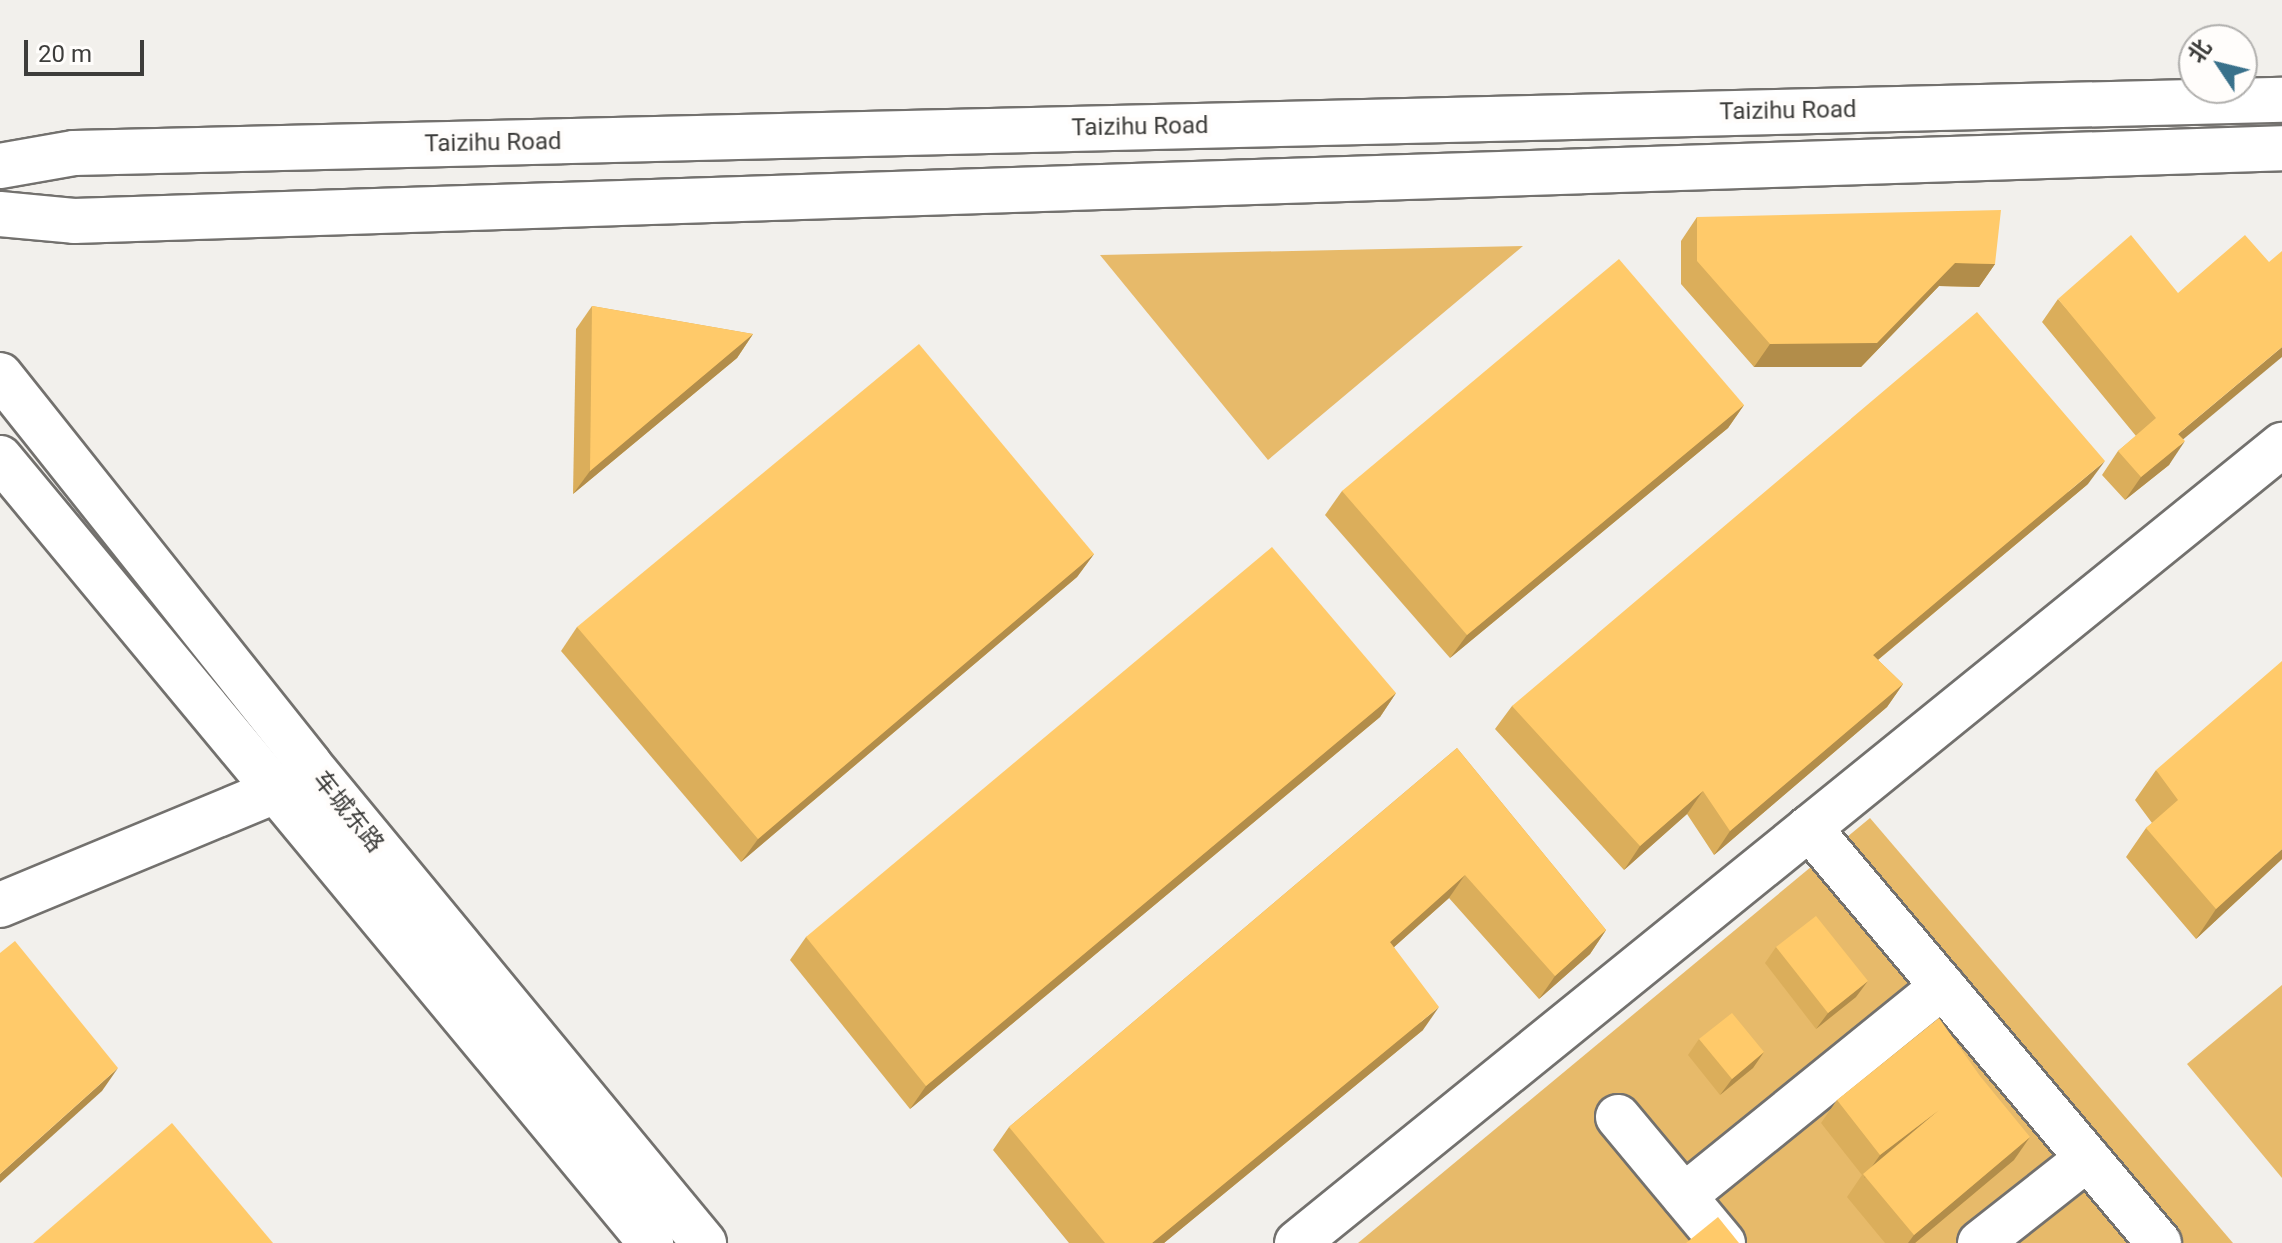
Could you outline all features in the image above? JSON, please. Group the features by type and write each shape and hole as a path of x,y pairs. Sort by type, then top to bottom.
{"main road":[{"name":"Taizihu Road","path":"0,166 74,153 2282,100"},
{"path":"0,214 90,221 2282,148"},
{"name":"车城东路","path":"0,375 309,764 704,1243"},
{"path":"1297,1243 2282,445"},
{"name":"车城东路","path":"0,458 651,1243"},
{"path":"0,905 277,790"},
{"path":"1809,828 2159,1243"},
{"path":"1684,1196 1943,986"},
{"path":"1618,1117 1723,1243"},
{"path":"1980,1243 2088,1158"}],"shaded area":[{"path":"1523,246 1268,460 1100,255"},
{"path":"1870,818 2233,1243 1358,1243"},
{"path":"2282,985 2282,1178 2187,1064"}],"building":[{"path":"2001,210 1995,264 1955,263 1877,343 1770,344 1697,261 1697,217"},
{"path":"2131,235 2178,293 2245,235 2269,262 2282,251 2282,347 2178,434 2185,441 2141,477 2118,451 2156,418 2058,299"},
{"path":"1619,259 1744,405 1467,635 1342,491"},
{"path":"592,306 753,334 590,471"},
{"path":"1977,312 2105,461 1873,655 1903,684 1730,831 1703,791 1640,846 1512,706"},
{"path":"919,344 1094,554 758,839 577,627"},
{"path":"1272,547 1396,693 926,1086 806,937"},
{"path":"2282,661 2282,849 2216,909 2146,828 2178,800 2156,770"},
{"path":"1457,748 1606,930 1555,976 1465,875 1390,942 1439,1007 1152,1243 1105,1243 1009,1127"},
{"path":"1816,916 1868,981 1828,1013 1776,947"},
{"path":"15,941 118,1068 0,1174 0,953"},
{"path":"1732,1013 1764,1052 1732,1079 1699,1039"},
{"path":"1939,1018 1980,1076 2030,1137 1914,1235 1863,1174 1939,1110 1880,1155 1837,1100"},
{"path":"172,1123 273,1243 33,1243"},
{"path":"1718,1217 1739,1243 1686,1243"}]}
